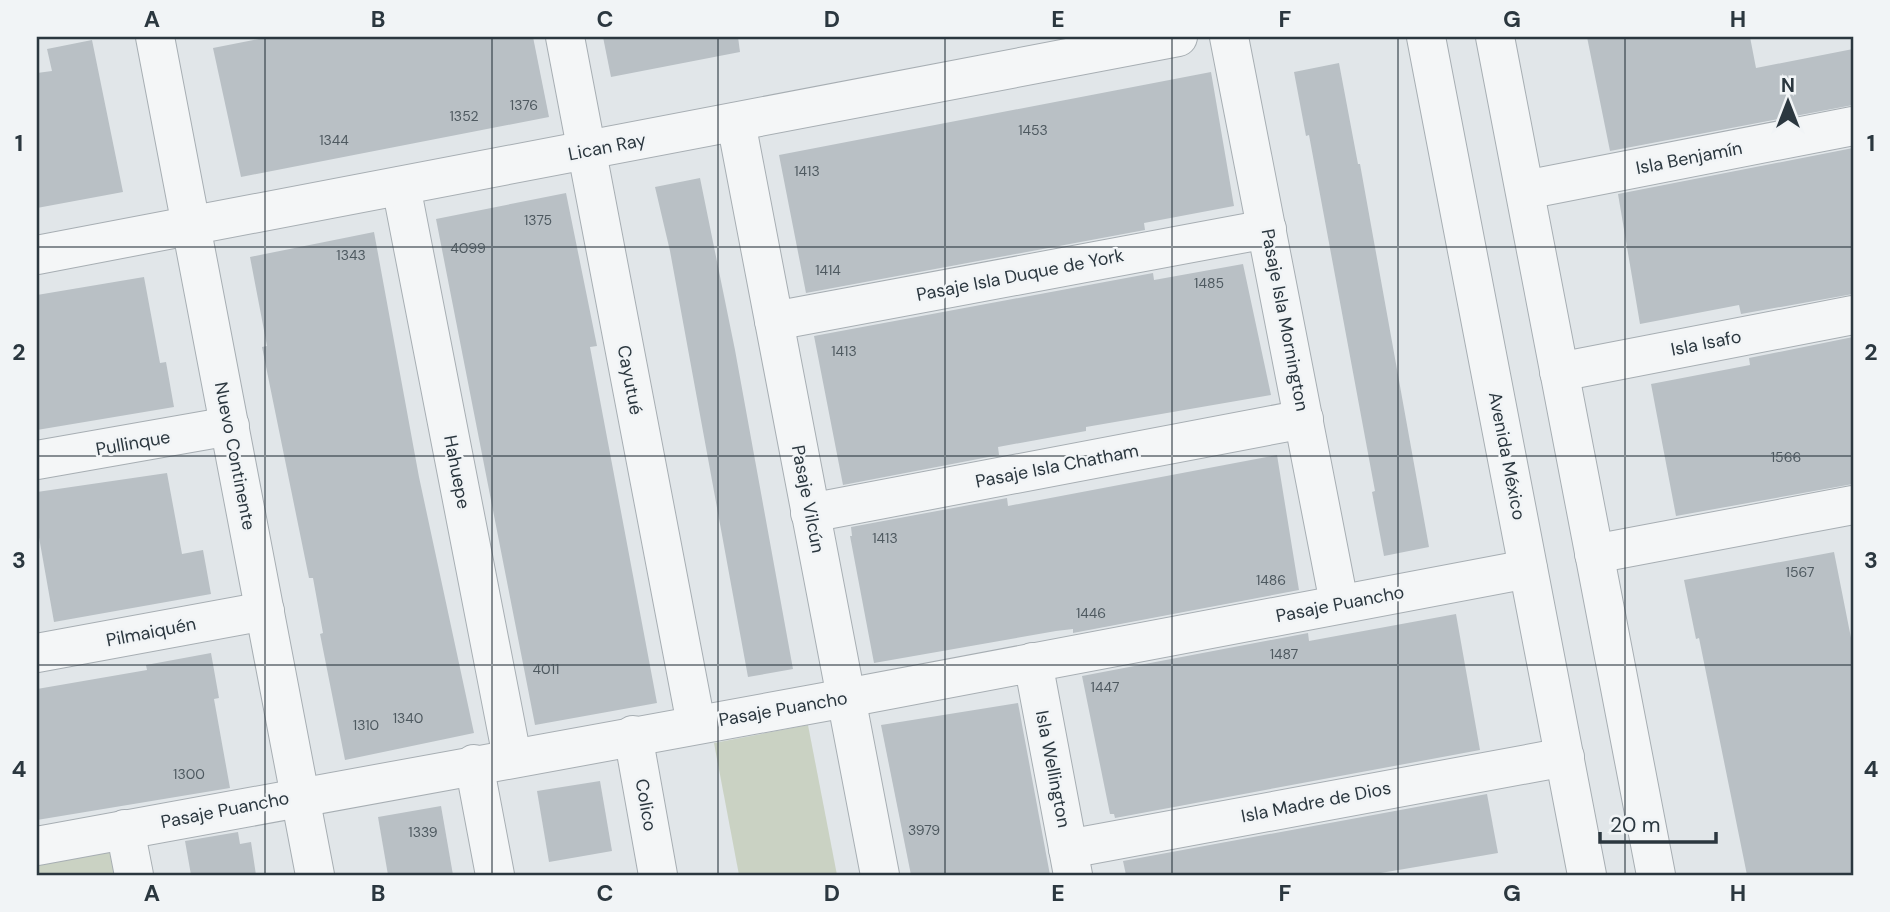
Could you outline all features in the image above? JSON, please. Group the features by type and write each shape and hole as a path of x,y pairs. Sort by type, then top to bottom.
{"street":[{"name":"Nuevo Continente","path":"155,37 315,875"},
{"name":"Cayutué","path":"565,37 696,724"},
{"name":"Lican Ray","path":"37,255 736,122 1084,46 1178,37"},
{"name":"Pasaje Isla Mornington","path":"1229,37 1339,604"},
{"name":"Avenida México","path":"1426,37 1587,875"},
{"path":"1495,37 1656,875"},
{"name":"Pasaje Vilcún","path":"736,122 880,875"},
{"name":"Isla Benjamín","path":"1525,190 1853,126"},
{"name":"Hahuepe","path":"401,186 512,757"},
{"name":"Pasaje Isla Duque de York","path":"774,321 1267,229"},
{"name":"Isla Isafo","path":"1559,372 1853,315"},
{"name":"Pasaje Isla Chatham","path":"810,513 1304,419"},
{"name":"Pullinque","path":"37,460 230,426"},
{"path":"1594,554 1853,505"},
{"name":"Pasaje Puancho","path":"37,846 846,698 1528,569"},
{"name":"Pilmaiquén","path":"37,653 265,611"},
{"name":"Isla Wellington","path":"1033,662 1071,862"},
{"name":"Colico","path":"633,735 658,875"},
{"name":"Isla Madre de Dios","path":"1071,862 1564,757"},
{"path":"474,764 495,875"},
{"path":"125,829 134,875"}],"green space":[{"path":"808,725 837,875 739,875 714,743"},
{"path":"113,850 117,875 37,875 37,864"}],"building":[{"path":"269,37 533,37 549,117 241,177 213,48"},
{"path":"603,37 738,37 740,52 611,77"},
{"path":"1587,37 1750,37 1756,68 1853,49 1853,105 1610,151"},
{"path":"92,40 123,192 37,208 37,73 52,71 47,49"},
{"path":"1339,63 1360,164 1429,547 1384,556 1372,492 1375,491 1309,135 1306,136 1294,72"},
{"path":"1211,72 1234,206 1144,223 1145,230 806,293 779,155"},
{"path":"1853,148 1853,294 1741,314 1739,305 1640,324 1618,194"},
{"path":"700,178 735,350 793,669 748,677 670,251 655,187"},
{"path":"566,193 597,346 590,347 657,703 535,725 436,219"},
{"path":"374,232 419,477 474,733 345,760 320,634 323,633 313,578 309,578 262,347 267,346 250,257"},
{"path":"1243,264 1271,395 1086,427 1086,431 998,447 999,455 843,485 814,336 1153,273 1154,280"},
{"path":"144,277 160,363 166,362 174,407 37,430 37,295"},
{"path":"1853,337 1853,484 1676,516 1651,384 1750,365 1749,358"},
{"path":"1277,455 1299,590 1073,633 1073,629 1056,631 874,663 850,536 851,527 1007,498 1008,506"},
{"path":"167,473 182,554 203,550 211,594 54,622 37,526 37,492"},
{"path":"1834,552 1853,648 1853,875 1747,875 1699,638 1696,639 1684,580"},
{"path":"1456,614 1480,750 1115,818 1114,814 1110,814 1082,676 1308,633 1309,641"},
{"path":"211,653 219,698 214,699 230,788 37,820 37,689 147,670 146,665"},
{"path":"1018,703 1050,875 911,875 881,725"},
{"path":"600,781 612,851 549,862 537,791"},
{"path":"1487,794 1498,853 1369,875 1126,875 1123,861"},
{"path":"441,806 453,875 388,875 378,817"},
{"path":"238,832 240,844 251,842 256,875 191,875 185,841"}]}
